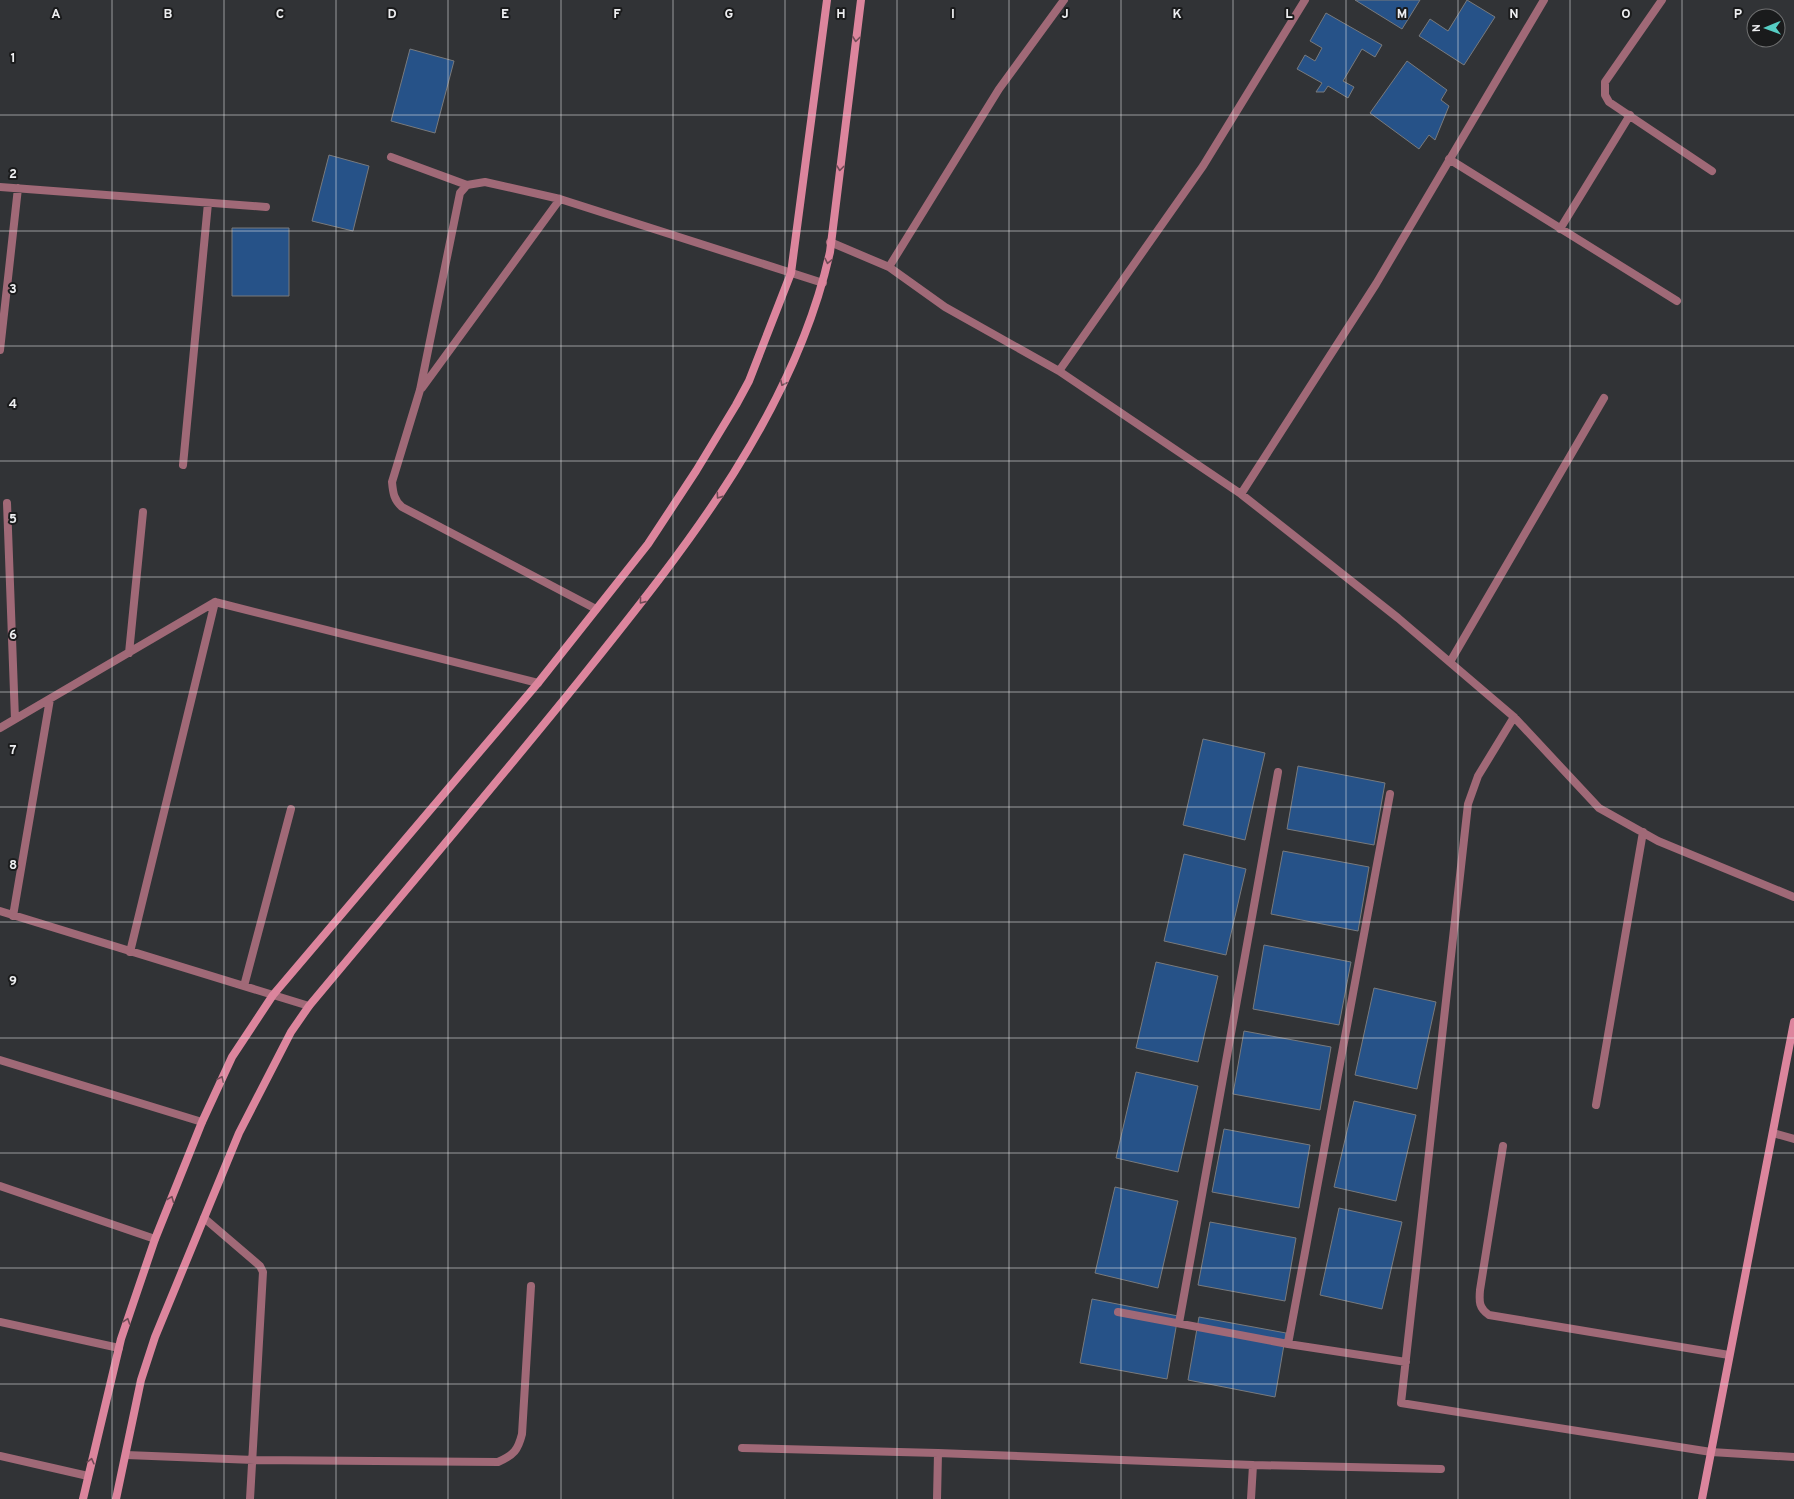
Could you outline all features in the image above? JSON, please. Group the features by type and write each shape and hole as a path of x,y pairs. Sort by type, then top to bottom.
{"street":[{"path":"83,1499 119,1348 155,1239 202,1122 232,1057 273,995 538,683 648,544 736,405 749,381 791,273 827,0"},
{"path":"116,1499 141,1380 153,1344 239,1134 291,1032 309,1006 542,726 672,564 734,474 768,413 796,354 823,284 830,252 830,242 861,0"},
{"path":"889,267 999,89 1064,0"},
{"path":"1059,371 1203,166 1305,0"},
{"path":"1241,494 1376,284 1544,0"},
{"path":"1662,0 1605,82 1605,95 1609,102 1712,171"},
{"path":"1560,229 1630,116"},
{"path":"391,157 467,185 485,182 560,199 823,284"},
{"path":"1449,160 1677,302"},
{"path":"467,185 460,193 420,390 392,482 396,501 402,507 596,610"},
{"path":"0,187 266,207"},
{"path":"0,350 18,188"},
{"path":"420,390 560,199"},
{"path":"183,465 208,203"},
{"path":"830,242 889,267 945,307 1059,371 1241,494 1398,618 1514,717 1599,808 1658,841 1794,897"},
{"path":"1450,662 1604,398"},
{"path":"7,503 15,719"},
{"path":"129,652 143,512"},
{"path":"0,728 214,602 538,683"},
{"path":"130,952 214,602"},
{"path":"13,916 50,699"},
{"path":"1514,717 1478,776 1468,804 1401,1403 1711,1452 1794,1457"},
{"path":"1179,1323 1278,772"},
{"path":"1288,1344 1390,794"},
{"path":"244,986 291,808"},
{"path":"1596,1105 1643,832"},
{"path":"0,911 309,1006"},
{"path":"1702,1499 1794,1022"},
{"path":"0,1060 202,1122"},
{"path":"1772,1133 1794,1139"},
{"path":"1503,1146 1480,1290 1479,1301 1482,1309 1489,1315 1729,1355"},
{"path":"0,1186 155,1239"},
{"path":"204,1218 260,1266 263,1272 254,1460 250,1499"},
{"path":"126,1455 254,1460 498,1462 510,1456 519,1447 522,1434 531,1286"},
{"path":"1118,1312 1288,1344 1406,1362"},
{"path":"0,1322 119,1348"},
{"path":"742,1448 938,1453 1253,1465 1441,1469"},
{"path":"937,1499 938,1453"},
{"path":"0,1456 88,1476"},
{"path":"1251,1499 1253,1465"}],"building":[{"path":"1355,0 1420,0 1402,29"},
{"path":"1467,0 1495,17 1464,65 1419,36 1430,19 1448,31"},
{"path":"1326,13 1382,45 1375,57 1362,49 1343,81 1354,87 1348,98 1328,86 1324,92 1316,92 1322,83 1297,69 1305,55 1315,61 1322,48 1310,41"},
{"path":"410,49 454,61 435,133 391,121"},
{"path":"1407,61 1447,90 1441,100 1449,106 1435,140 1429,135 1419,149 1370,113"},
{"path":"329,155 369,166 353,231 312,221"},
{"path":"232,228 289,228 289,296 232,296"},
{"path":"1203,739 1265,753 1245,840 1183,825"},
{"path":"1298,766 1385,783 1374,845 1287,829"},
{"path":"1283,851 1369,867 1358,931 1271,914"},
{"path":"1184,854 1246,869 1226,955 1164,941"},
{"path":"1264,945 1351,962 1339,1025 1253,1009"},
{"path":"1156,962 1218,976 1198,1062 1136,1048"},
{"path":"1374,988 1436,1002 1417,1089 1355,1075"},
{"path":"1244,1031 1331,1047 1320,1110 1233,1094"},
{"path":"1136,1072 1198,1086 1178,1172 1116,1158"},
{"path":"1354,1101 1416,1115 1396,1201 1334,1187"},
{"path":"1224,1129 1310,1145 1299,1208 1212,1192"},
{"path":"1115,1187 1178,1201 1158,1288 1095,1273"},
{"path":"1339,1208 1402,1222 1382,1309 1320,1295"},
{"path":"1210,1222 1296,1238 1285,1301 1198,1285"},
{"path":"1092,1299 1178,1316 1167,1379 1080,1363"},
{"path":"1199,1317 1286,1333 1275,1397 1188,1380"}]}
